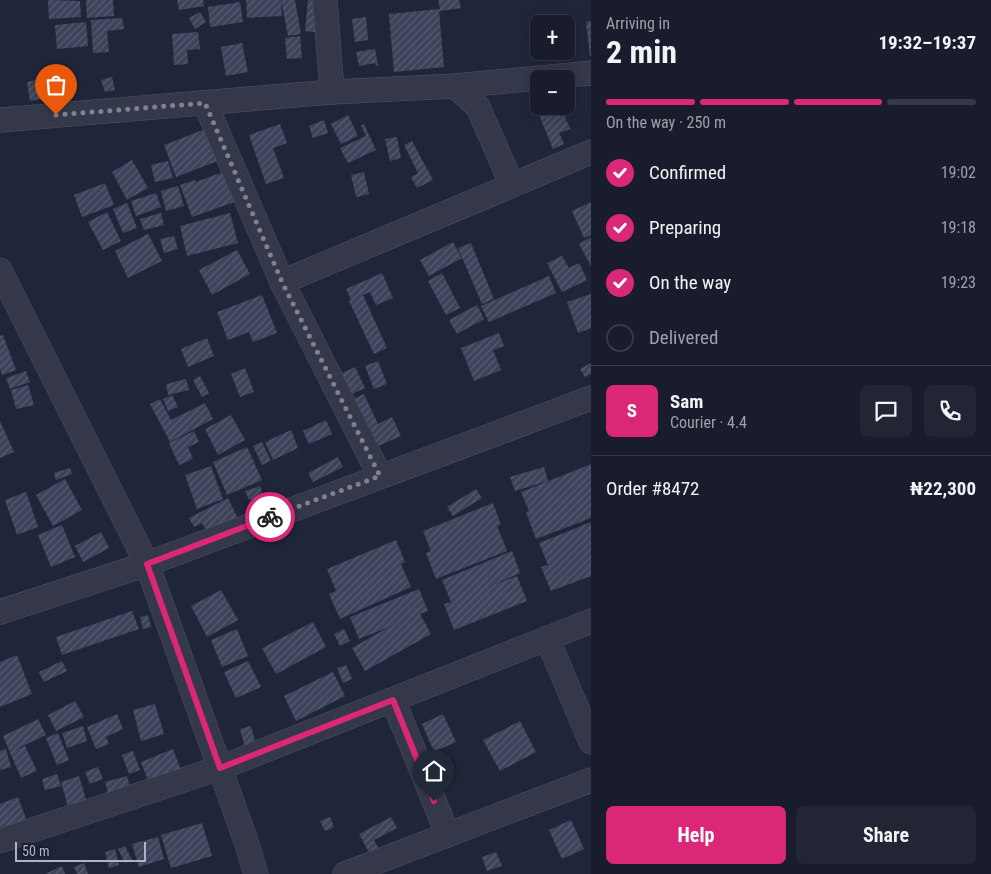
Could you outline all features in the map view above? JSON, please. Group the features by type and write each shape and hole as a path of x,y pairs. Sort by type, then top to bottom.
{"street":[{"path":"325,0 332,92"},
{"path":"0,120 332,92 455,86 591,73"},
{"path":"455,86 478,107 512,185"},
{"path":"205,103 282,282 380,476"},
{"path":"282,282 591,152"},
{"path":"0,270 147,564 256,874"},
{"path":"0,612 147,564 591,398"},
{"path":"0,841 220,768 591,621"},
{"path":"547,638 591,742"},
{"path":"393,700 448,835"},
{"path":"345,874 591,780"}],"building":[{"path":"48,0 80,1 81,17 49,19"},
{"path":"86,0 113,0 114,16 87,18"},
{"path":"177,0 203,0 204,6 179,10"},
{"path":"246,0 281,0 282,16 247,18"},
{"path":"281,0 295,0 301,34 288,36"},
{"path":"308,0 324,0 322,33 305,31"},
{"path":"438,0 459,0 461,8 439,11 444,67 394,72 389,14 440,9"},
{"path":"240,2 243,22 210,27 208,7"},
{"path":"200,12 206,22 195,29 189,18"},
{"path":"366,17 368,40 355,42 352,19"},
{"path":"122,18 124,29 107,31 109,52 93,53 91,20"},
{"path":"591,21 591,56 590,56 586,22"},
{"path":"86,22 88,46 57,49 55,25"},
{"path":"198,32 200,49 187,50 188,64 174,65 172,34"},
{"path":"300,36 302,58 287,59 285,38"},
{"path":"242,43 248,72 226,76 221,47"},
{"path":"375,49 378,65 376,66 375,63 359,66 356,52"},
{"path":"67,72 71,93 57,96 52,75"},
{"path":"51,77 55,96 30,101 27,82"},
{"path":"112,77 115,90 105,92 101,80"},
{"path":"348,115 358,136 341,144 331,124"},
{"path":"539,115 565,115 570,129 559,133 564,144 553,149"},
{"path":"324,120 328,133 313,138 309,126"},
{"path":"280,124 287,143 273,148 284,178 266,184 249,135"},
{"path":"364,124 376,150 348,163 340,148 366,136 361,126"},
{"path":"216,125 228,157 176,177 164,145"},
{"path":"397,137 401,158 390,161 385,139"},
{"path":"412,141 433,180 417,188 411,177 418,173 404,145"},
{"path":"132,160 148,188 127,200 112,172"},
{"path":"168,161 173,178 155,182 151,165"},
{"path":"231,169 243,199 192,217 180,185 195,180 196,182"},
{"path":"364,172 369,194 356,197 351,175"},
{"path":"105,183 114,205 82,217 74,195"},
{"path":"178,186 184,206 166,211 161,191"},
{"path":"156,193 161,207 136,216 131,201"},
{"path":"591,202 591,235 584,238 572,211"},
{"path":"127,203 137,228 123,233 113,209"},
{"path":"107,212 121,241 103,250 88,222"},
{"path":"161,213 164,225 144,230 140,219"},
{"path":"230,213 238,243 187,256 180,226"},
{"path":"148,234 162,261 128,278 115,251"},
{"path":"174,236 178,249 164,253 160,239"},
{"path":"591,237 591,266 579,244"},
{"path":"453,242 462,258 429,276 420,260"},
{"path":"471,243 494,299 482,304 458,248"},
{"path":"237,250 250,274 212,295 199,270"},
{"path":"562,256 569,268 579,263 587,280 562,292 547,263"},
{"path":"382,273 393,298 376,305 370,292 363,295 387,348 374,354 349,301 351,300 346,289"},
{"path":"442,273 460,308 446,315 428,281"},
{"path":"549,276 556,293 489,322 481,306"},
{"path":"591,294 591,328 578,333 567,302"},
{"path":"262,295 277,333 253,342 249,332 228,340 217,312"},
{"path":"477,305 484,319 457,334 449,320"},
{"path":"499,333 504,346 493,350 501,370 474,381 461,348"},
{"path":"3,335 16,370 2,375 0,369 0,336"},
{"path":"207,338 214,356 188,367 181,349"},
{"path":"378,361 387,384 374,389 365,366"},
{"path":"591,363 591,374 585,377 580,369"},
{"path":"355,367 365,388 350,395 340,374"},
{"path":"245,368 254,392 240,397 231,374"},
{"path":"26,371 30,382 10,389 6,378"},
{"path":"200,376 209,393 202,397 193,380"},
{"path":"186,379 189,390 168,395 166,384"},
{"path":"28,385 34,405 16,409 11,390"},
{"path":"364,394 378,424 392,417 401,436 371,449 349,401"},
{"path":"172,395 178,407 168,411 163,399"},
{"path":"160,399 171,420 205,403 213,419 170,442 150,404"},
{"path":"231,415 245,440 218,455 205,429"},
{"path":"326,420 332,434 309,444 303,431"},
{"path":"0,421 14,452 0,458"},
{"path":"291,430 298,448 273,460 265,442"},
{"path":"194,431 199,442 188,447 193,459 179,465 169,443"},
{"path":"262,442 271,461 262,465 253,446"},
{"path":"247,447 262,480 227,495 213,462"},
{"path":"338,457 343,467 313,482 308,473"},
{"path":"591,464 591,518 536,539 526,512 529,511 521,492"},
{"path":"211,466 223,499 197,509 185,475"},
{"path":"544,467 548,481 515,491 510,477"},
{"path":"70,468 72,474 56,480 54,473"},
{"path":"65,479 82,510 53,526 36,495"},
{"path":"260,486 263,495 249,500 245,491"},
{"path":"476,489 482,498 453,516 447,507"},
{"path":"26,492 38,527 17,535 5,500"},
{"path":"228,498 240,523 210,538 202,523 194,527 189,518"},
{"path":"493,503 501,525 497,526 507,551 436,579 426,553 431,551 423,531"},
{"path":"591,522 591,576 551,591 541,567 548,565 539,543"},
{"path":"62,525 75,557 51,567 38,535"},
{"path":"101,532 109,548 83,562 75,546"},
{"path":"396,540 405,562 401,564 411,587 340,619 329,594 336,591 327,569"},
{"path":"512,551 520,573 490,586 517,576 527,601 454,630 444,604 451,602 442,580"},
{"path":"419,589 428,611 420,614 431,634 365,671 352,648 389,627 359,639 350,617"},
{"path":"221,590 238,620 207,637 191,606"},
{"path":"132,611 139,629 62,655 56,637"},
{"path":"148,615 151,627 143,629 140,617"},
{"path":"313,622 326,647 276,674 262,648"},
{"path":"237,629 248,656 222,667 211,640"},
{"path":"344,629 350,641 340,646 334,634"},
{"path":"17,655 32,694 0,707 0,662"},
{"path":"62,661 67,671 44,682 39,672"},
{"path":"248,661 261,687 236,698 224,672"},
{"path":"346,665 352,679 343,683 337,668"},
{"path":"333,672 345,696 296,721 284,696"},
{"path":"75,701 84,717 56,731 48,715"},
{"path":"155,704 164,734 141,741 133,710"},
{"path":"117,714 123,729 106,737 109,744 96,749 87,727"},
{"path":"443,714 456,742 434,752 422,724"},
{"path":"38,719 46,735 14,750 25,746 37,771 21,778 3,736"},
{"path":"520,721 536,752 500,771 483,740"},
{"path":"83,726 87,741 67,748 62,733"},
{"path":"251,726 258,753 247,756 240,729"},
{"path":"58,733 69,760 57,765 46,738"},
{"path":"6,749 11,767 0,770 0,751"},
{"path":"173,749 183,775 151,788 141,762"},
{"path":"133,751 140,770 129,774 122,755"},
{"path":"98,767 103,779 90,784 85,772"},
{"path":"57,774 61,786 45,790 42,779"},
{"path":"79,776 88,806 69,811 61,782"},
{"path":"127,776 131,791 109,797 105,782"},
{"path":"18,797 28,824 0,835 0,804"},
{"path":"330,817 334,827 325,831 320,821"},
{"path":"391,817 397,828 374,840 383,857 374,862 359,834"},
{"path":"571,820 584,849 562,859 549,830"},
{"path":"202,823 212,856 171,868 161,835"},
{"path":"158,837 164,859 139,867 132,844"},
{"path":"125,846 132,860 125,863 118,849"},
{"path":"115,849 119,865 109,868 105,852"},
{"path":"496,852 502,866 487,871 482,857"},
{"path":"84,863 88,874 77,874 74,867"},
{"path":"62,866 65,874 45,874"}],"way so far":[{"path":"56,115 205,103 282,282 380,476 270,517"}],"route":[{"path":"270,517 147,564 220,768 393,700 434,801"}]}
